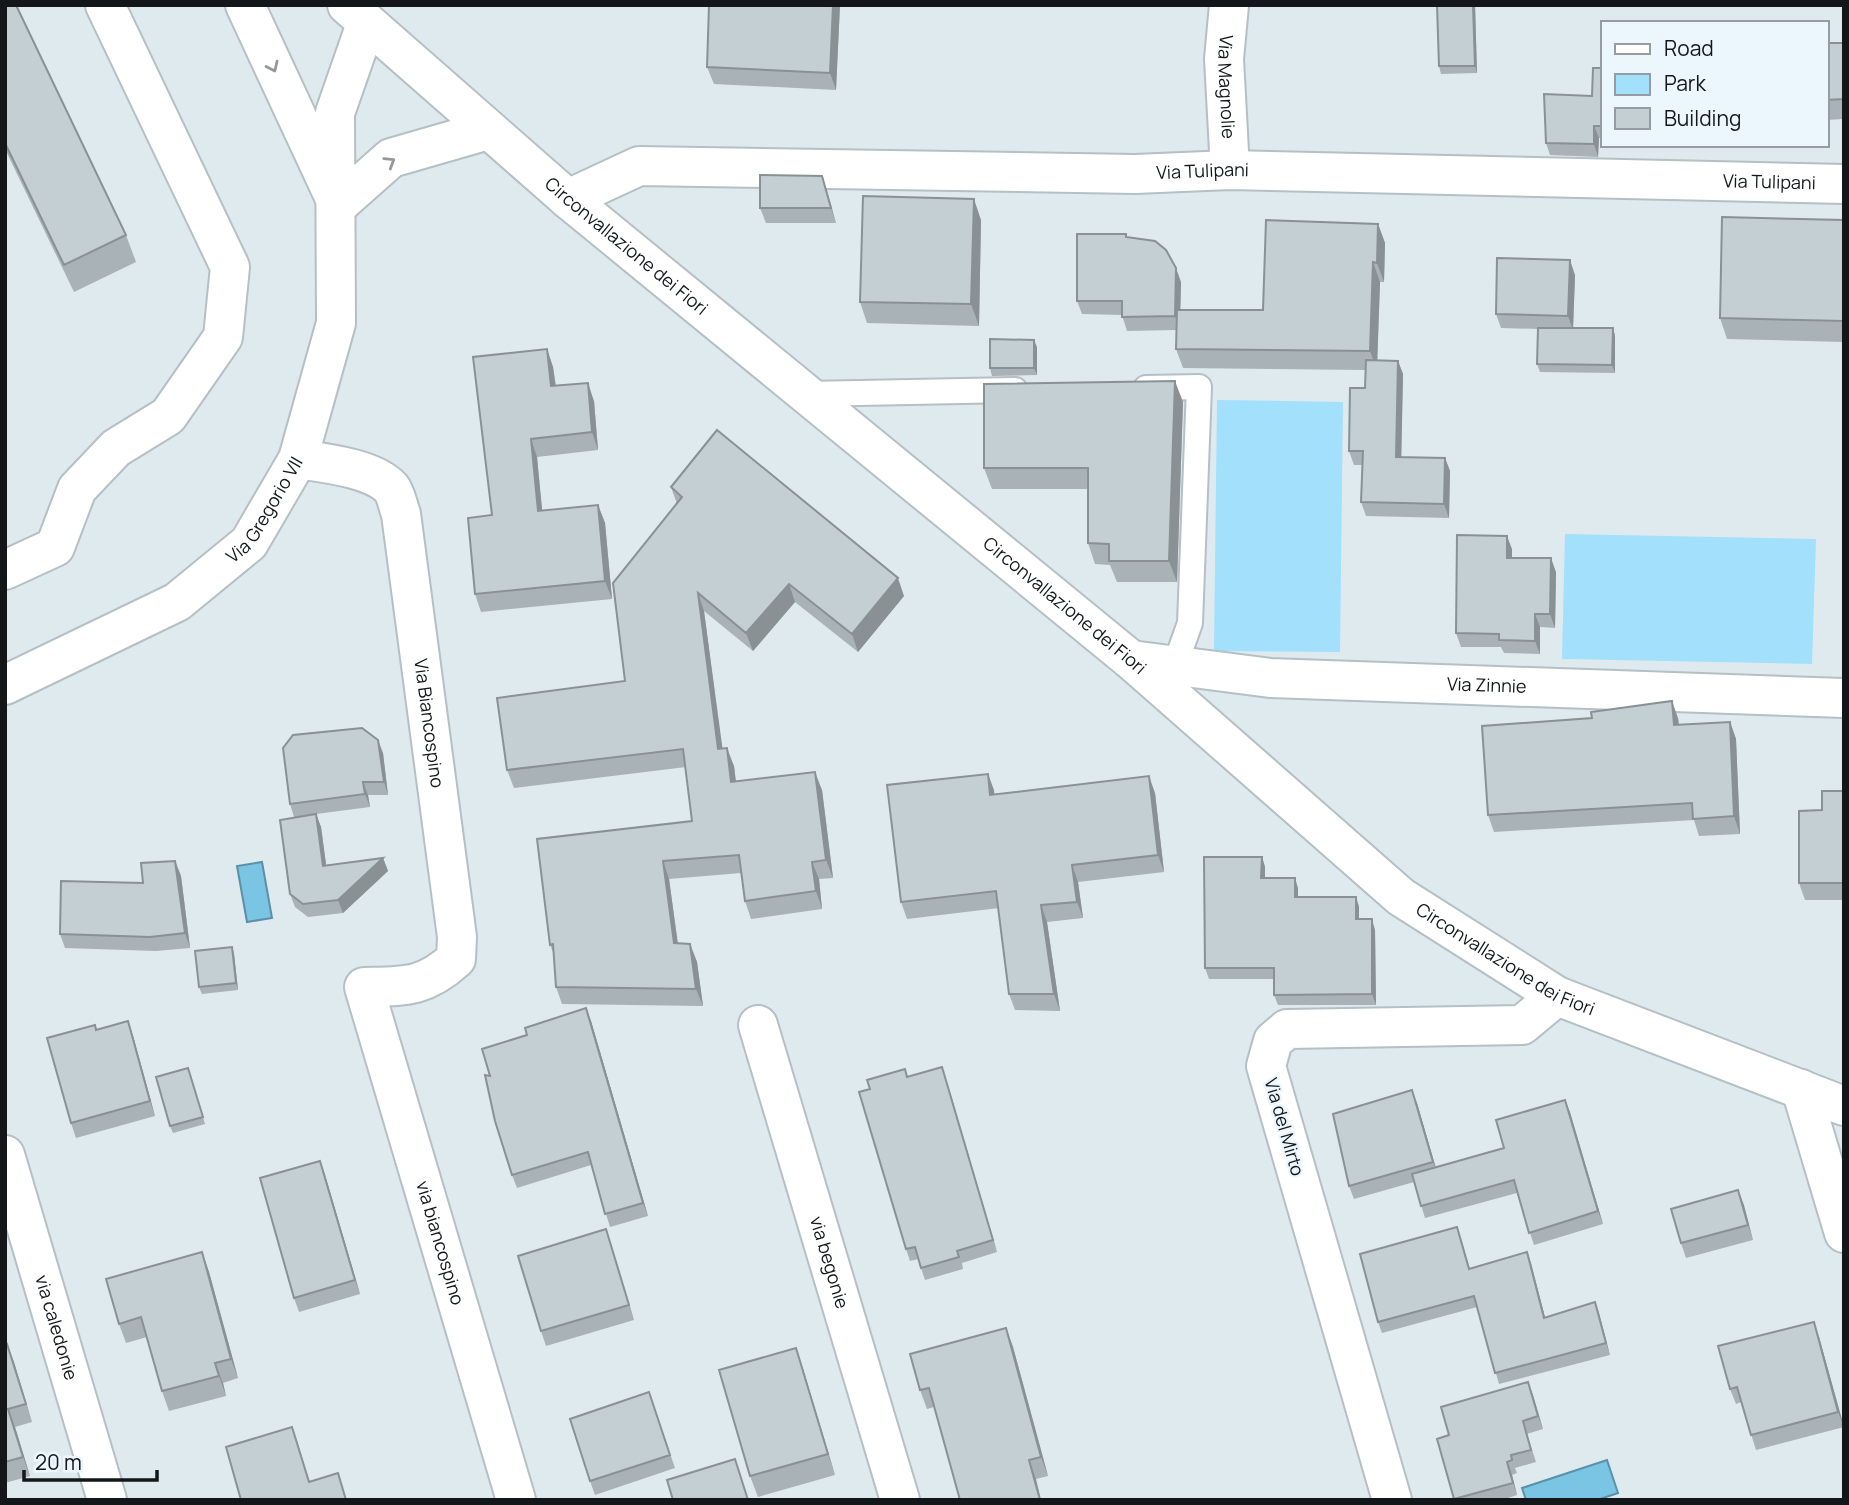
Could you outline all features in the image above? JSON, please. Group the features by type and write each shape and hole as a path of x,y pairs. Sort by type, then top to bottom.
{"street":[{"path":"5,570 55,547 77,489 116,448 169,416 223,337 230,267 104,5"},
{"name":"Via Gregorio VII","path":"245,5 338,205"},
{"name":"Via Magnolie","path":"1229,5 1224,59 1230,170"},
{"name":"Via Gregorio VII","path":"5,685 177,602 249,543 298,458 337,323 338,205 335,113 356,15"},
{"name":"Circonvallazione dei Fiori","path":"356,15 568,199 1132,660 1401,897 1557,996 1844,1106"},
{"path":"338,205 391,158 488,130"},
{"name":"Via Tulipani","path":"568,199 639,166 1135,174 1230,170 1844,184"},
{"name":"Via Biancospino","path":"298,458 344,467 377,478 392,489 401,514 457,937 456,959 437,976 414,985 364,987"},
{"name":"Via Zinnie","path":"1132,660 1270,678 1844,698"},
{"name":"via biancospino","path":"364,987 516,1500"},
{"name":"Via del Mirto","path":"1392,1500 1266,1066 1273,1041 1287,1029 1522,1025 1557,996"},
{"name":"via begonie","path":"758,1025 900,1500"},
{"path":"1801,1089 1844,1233"},
{"name":"via caledonie","path":"5,1155 107,1500"}],"lane":[{"path":"1117,389 1199,387 1190,623 1175,665"},
{"path":"806,394 1036,390"}],"green space":[{"path":"1217,400 1343,402 1340,652 1214,651"},
{"path":"1565,534 1816,539 1812,664 1562,659"}],"shaded area":[{"path":"262,862 272,918 247,922 237,866"},
{"path":"1607,1460 1618,1493 1597,1500 1526,1500 1522,1488"}],"building":[{"path":"5,5 16,5 126,235 64,265 5,143"},
{"path":"709,5 833,5 830,73 707,67"},
{"path":"1437,5 1473,5 1475,66 1439,66"},
{"path":"1828,43 1844,43 1844,99 1828,100"},
{"path":"1593,68 1601,68 1601,126 1594,126 1594,144 1546,143 1544,94 1592,96"},
{"path":"760,175 822,176 831,208 760,208"},
{"path":"863,196 974,199 971,304 860,302"},
{"path":"1722,217 1844,220 1844,321 1720,318"},
{"path":"1266,220 1378,224 1377,263 1373,262 1370,351 1176,349 1177,310 1263,310"},
{"path":"1077,234 1126,234 1126,237 1155,241 1166,250 1176,268 1175,316 1122,317 1122,301 1077,301"},
{"path":"1497,258 1570,260 1568,316 1496,314"},
{"path":"1538,328 1613,328 1612,365 1537,364"},
{"path":"990,339 1034,340 1034,368 990,368"},
{"path":"547,349 551,386 588,383 592,432 531,439 538,511 598,505 605,581 475,594 468,518 492,515 473,357"},
{"path":"1366,360 1398,361 1396,457 1445,458 1444,504 1361,502 1363,451 1349,451 1350,388 1365,388"},
{"path":"1175,381 1169,561 1109,561 1109,544 1088,543 1088,468 984,468 984,384"},
{"path":"717,430 898,578 852,634 789,584 746,633 698,593 718,749 727,748 731,782 815,772 826,860 812,862 816,891 745,901 739,855 663,861 674,943 690,944 696,989 556,987 553,944 550,945 537,839 692,821 683,749 507,770 497,698 625,681 613,583 682,497 671,487"},
{"path":"1457,535 1507,536 1507,558 1551,558 1550,614 1535,614 1535,641 1499,640 1499,634 1456,633"},
{"path":"1672,701 1674,725 1730,722 1734,816 1693,819 1692,803 1488,815 1482,726 1592,718 1591,712"},
{"path":"362,728 378,740 384,782 363,782 365,794 290,804 283,748 293,735"},
{"path":"988,774 990,795 1149,776 1158,855 1072,865 1077,902 1041,905 1054,994 1009,994 996,891 901,902 887,785"},
{"path":"1822,791 1844,791 1844,883 1799,883 1799,811 1822,810"},
{"path":"316,814 323,866 383,858 338,900 303,904 290,894 280,820"},
{"path":"1204,857 1262,857 1261,878 1295,878 1295,897 1356,897 1356,919 1372,919 1372,994 1274,995 1274,968 1205,968"},
{"path":"175,861 185,933 150,937 60,934 61,881 143,883 141,863"},
{"path":"232,947 236,983 199,987 195,951"},
{"path":"586,1008 643,1203 605,1214 588,1152 512,1175 495,1121 485,1075 490,1076 482,1049 527,1035 525,1028"},
{"path":"128,1021 150,1101 71,1123 47,1038 95,1025 96,1030"},
{"path":"942,1067 993,1240 957,1251 959,1257 921,1268 915,1247 906,1249 859,1092 870,1089 867,1080 905,1069 907,1077"},
{"path":"188,1068 203,1117 170,1126 156,1077"},
{"path":"1412,1090 1433,1162 1349,1186 1333,1114"},
{"path":"1565,1100 1598,1211 1529,1233 1514,1180 1421,1206 1412,1174 1504,1148 1496,1120"},
{"path":"320,1161 355,1280 294,1298 260,1178"},
{"path":"1738,1190 1748,1225 1681,1243 1671,1209"},
{"path":"1457,1227 1469,1269 1527,1252 1544,1318 1595,1302 1606,1343 1495,1373 1474,1296 1378,1322 1360,1254"},
{"path":"606,1229 629,1305 541,1331 518,1256"},
{"path":"202,1252 231,1359 215,1363 219,1376 162,1391 141,1317 119,1324 106,1279"},
{"path":"1814,1322 1838,1412 1751,1435 1737,1387 1730,1389 1718,1346"},
{"path":"1006,1328 1041,1457 1029,1460 1040,1500 960,1500 929,1388 920,1390 910,1354"},
{"path":"7,1344 26,1404 8,1409 23,1457 5,1462 5,1345"},
{"path":"796,1348 828,1454 750,1476 719,1370"},
{"path":"1528,1382 1538,1416 1523,1421 1531,1450 1511,1455 1512,1460 1507,1462 1513,1483 1454,1499 1437,1439 1449,1435 1441,1407"},
{"path":"649,1392 670,1455 590,1481 570,1419"},
{"path":"292,1427 309,1482 338,1473 346,1500 241,1500 226,1447"},
{"path":"735,1459 748,1500 673,1500 667,1480"}]}
